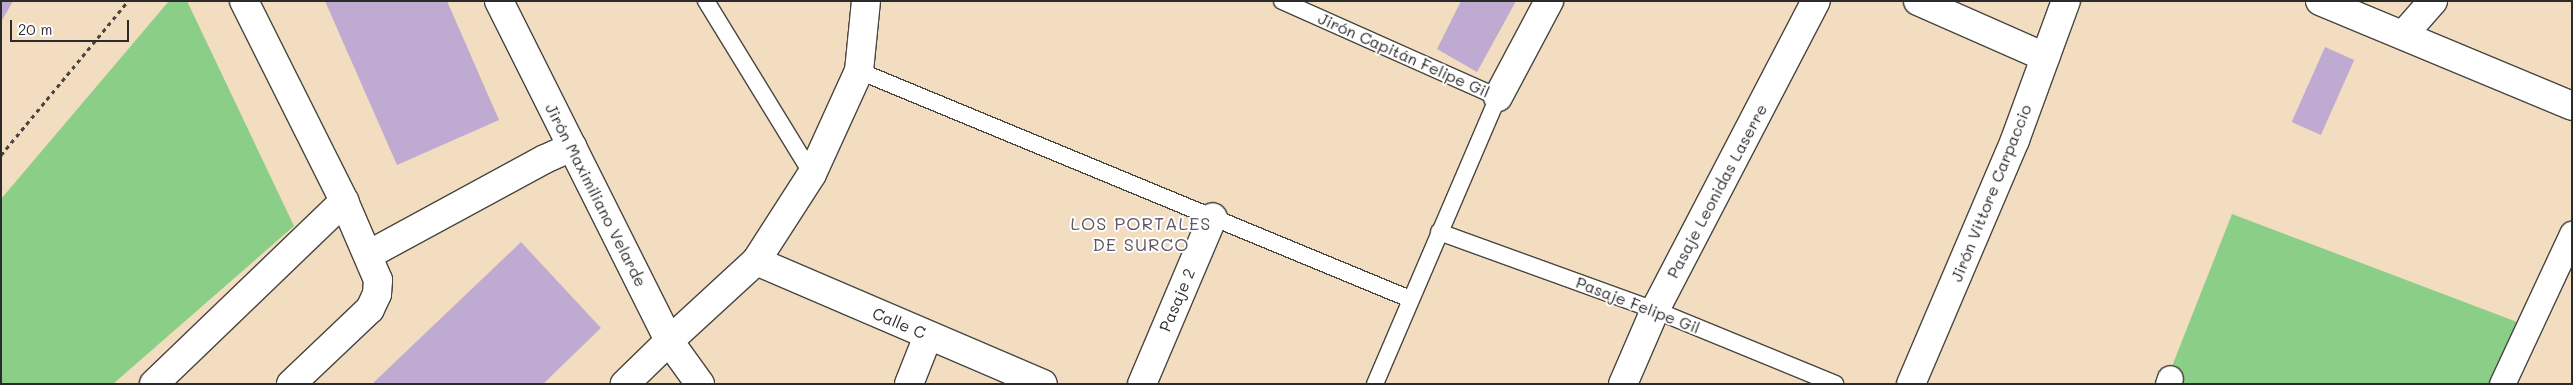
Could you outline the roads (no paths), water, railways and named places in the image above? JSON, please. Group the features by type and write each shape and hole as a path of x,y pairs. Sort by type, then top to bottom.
{"street":[{"path":"244,1 344,200 378,280 377,294 370,309 291,384"},
{"name":"Jirón Maximiliano Velarde","path":"499,1 669,341 700,384"},
{"path":"625,384 756,262 812,174 859,71 866,1"},
{"path":"1498,97 1549,1"},
{"name":"Pasaje Leonidas Laserre","path":"1623,384 1655,310 1816,1"},
{"path":"1918,1 2045,57"},
{"name":"Jirón Vittore Carpaccio","path":"1911,384 2015,140 2066,1"},
{"path":"2320,1 2404,34 2572,106"},
{"path":"2404,34 2433,1"},
{"path":"368,255 537,163 572,147"},
{"path":"154,384 344,200"},
{"name":"Pasaje 2","path":"1142,384 1213,217"},
{"path":"2502,384 2572,234"},
{"name":"Calle C","path":"756,262 1044,384"},
{"path":"909,384 928,336"}],"lane":[{"path":"706,1 812,174"},
{"name":"Jirón Capitán Felipe Gil","path":"1282,1 1498,97"},
{"path":"859,71 1410,299"},
{"path":"1375,384 1498,97"},
{"name":"Pasaje Felipe Gil","path":"1439,232 1655,310 1835,384"}],"district":[{"name":"LOS PORTALES DE SURCO","path":"1141,234"}]}
